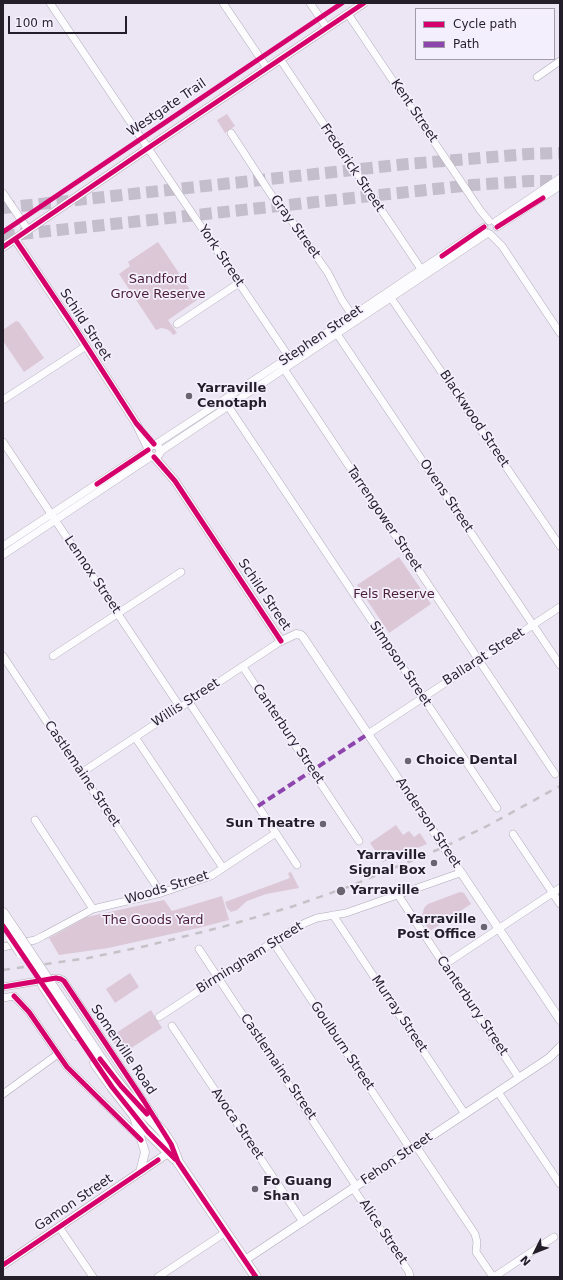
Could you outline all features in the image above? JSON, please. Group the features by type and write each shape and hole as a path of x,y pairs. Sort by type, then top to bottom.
{"main road":[{"name":"Somerville Road","path":"3,913 8,942"},
{"name":"Somerville Road","path":"3,926 8,942 46,984 128,1095 162,1132 170,1151"},
{"name":"Somerville Road","path":"46,984 108,1082 148,1132 170,1151 256,1277"}],"street":[{"path":"223,3 267,68"},
{"path":"310,3 327,28"},
{"path":"3,247 364,3"},
{"name":"York Street","path":"52,4 291,360"},
{"name":"Kent Street","path":"348,14 480,210 560,333"},
{"name":"Frederick Street","path":"280,59 423,273"},
{"path":"536,77 560,61"},
{"name":"Gray Street","path":"231,133 272,196 282,207 328,273 354,319"},
{"name":"Stephen Street","path":"3,554 53,517 423,273 560,178"},
{"name":"Stephen Street","path":"491,227 560,186"},
{"path":"3,193 28,230"},
{"name":"Schild Street","path":"15,239 281,641"},
{"path":"177,324 239,283"},
{"name":"Blackwood Street","path":"389,295 560,546"},
{"name":"Ovens Street","path":"335,331 560,664"},
{"path":"3,400 86,346"},
{"name":"Tarrengower Street","path":"282,366 555,774"},
{"name":"Simpson Street","path":"226,403 497,808"},
{"name":"Lennox Street","path":"3,442 180,708"},
{"name":"Stephen Street","path":"3,546 53,517"},
{"path":"53,656 181,572"},
{"name":"Ballarat Street","path":"368,734 560,607"},
{"name":"Anderson Street","path":"292,635 298,634 303,637 560,1020"},
{"name":"Willis Street","path":"81,773 292,635"},
{"name":"Castlemaine Street","path":"3,656 161,892"},
{"name":"Canterbury Street","path":"243,667 359,841"},
{"path":"189,702 297,865"},
{"path":"135,737 223,868"},
{"path":"34,820 93,909"},
{"name":"Woods Street","path":"8,942 35,940 93,909 161,892 211,876 276,833"},
{"path":"512,834 560,904"},
{"name":"Birmingham Street","path":"161,1016 273,942 305,923 317,918 346,913 460,873"},
{"path":"444,965 560,888"},
{"name":"Canterbury Street","path":"398,895 519,1078"},
{"name":"Murray Street","path":"333,915 465,1114"},
{"name":"Goulburn Street","path":"273,942 413,1148 475,1234 477,1242 476,1252 494,1277"},
{"name":"Castlemaine Street","path":"199,949 355,1187"},
{"name":"Somerville Road","path":"17,986 56,978 60,978 64,981 144,1101 162,1132"},
{"path":"3,987 17,986 17,993 14,996 3,998"},
{"path":"14,996 29,1012 71,1072 141,1140"},
{"name":"Avoca Street","path":"172,1026 303,1222"},
{"name":"Fehon Street","path":"245,1260 549,1058 560,1047"},
{"path":"3,1094 58,1054"},
{"name":"Fehon Street","path":"549,1058 560,1054"},
{"path":"498,1092 560,1184"},
{"path":"132,1112 145,1152 140,1172"},
{"name":"Gamon Street","path":"3,1265 170,1151"},
{"name":"Alice Street","path":"355,1187 409,1272 410,1277"},
{"path":"59,1227 93,1277"},
{"path":"158,1277 226,1232"},
{"path":"494,1277 554,1237"}],"green space":[{"path":"227,114 235,126 225,133 217,120"},
{"name":"Sandford Grove Reserve","path":"158,242 197,300 168,320 177,333 173,335 166,329 161,328 156,330 119,274 130,266 128,262"},
{"path":"16,321 19,322 44,358 24,372 3,341 3,330"},
{"name":"Fels Reserve","path":"399,557 431,604 389,633 357,585"},
{"path":"396,825 403,835 409,831 414,837 420,833 427,844 383,862 370,843"},
{"path":"291,872 299,888 266,894 247,901 237,910 231,912 227,908 225,902 290,878 288,873"},
{"path":"460,892 464,893 471,904 430,931 423,921 422,916 424,908 428,904"},
{"name":"The Goods Yard","path":"222,896 229,920 198,928 108,948 59,955 49,938 87,917 164,900 172,911"},
{"path":"130,973 139,987 115,1003 106,989"},
{"path":"151,1010 162,1028 122,1054 110,1037"}],"tunnel":[{"path":"3,208 407,164 528,154 560,153"},
{"path":"3,236 472,185 530,181 560,181"}],"railway":[{"path":"3,970 88,958 146,946 222,927 291,907 348,887 444,847 489,825 560,786"}],"marked path":[{"path":"258,806 368,734"}],"cycle path":[{"name":"Westgate Trail","path":"3,232 342,3"},
{"path":"3,247 364,3"},
{"path":"497,227 543,198"},
{"path":"442,256 484,227"},
{"path":"15,239 73,325 136,423 154,444"},
{"path":"97,484 148,450"},
{"path":"154,457 175,481 281,641"},
{"path":"3,926 112,1087 148,1132 175,1159"},
{"path":"3,987 56,978 64,981 144,1101 171,1144 178,1162 256,1277"},
{"path":"14,996 29,1012 67,1067 141,1140"},
{"path":"100,1059 121,1086 147,1114"},
{"path":"3,1265 158,1160"}],"place":[{"name":"Yarraville Cenotaph","path":"189,396"},
{"name":"Choice Dental","path":"408,761"},
{"name":"Sun Theatre","path":"323,824"},
{"name":"Yarraville Signal Box","path":"434,863"},
{"name":"Yarraville","path":"341,891"},
{"name":"Yarraville Post Office","path":"484,927"},
{"name":"Fo Guang Shan","path":"255,1189"}]}
